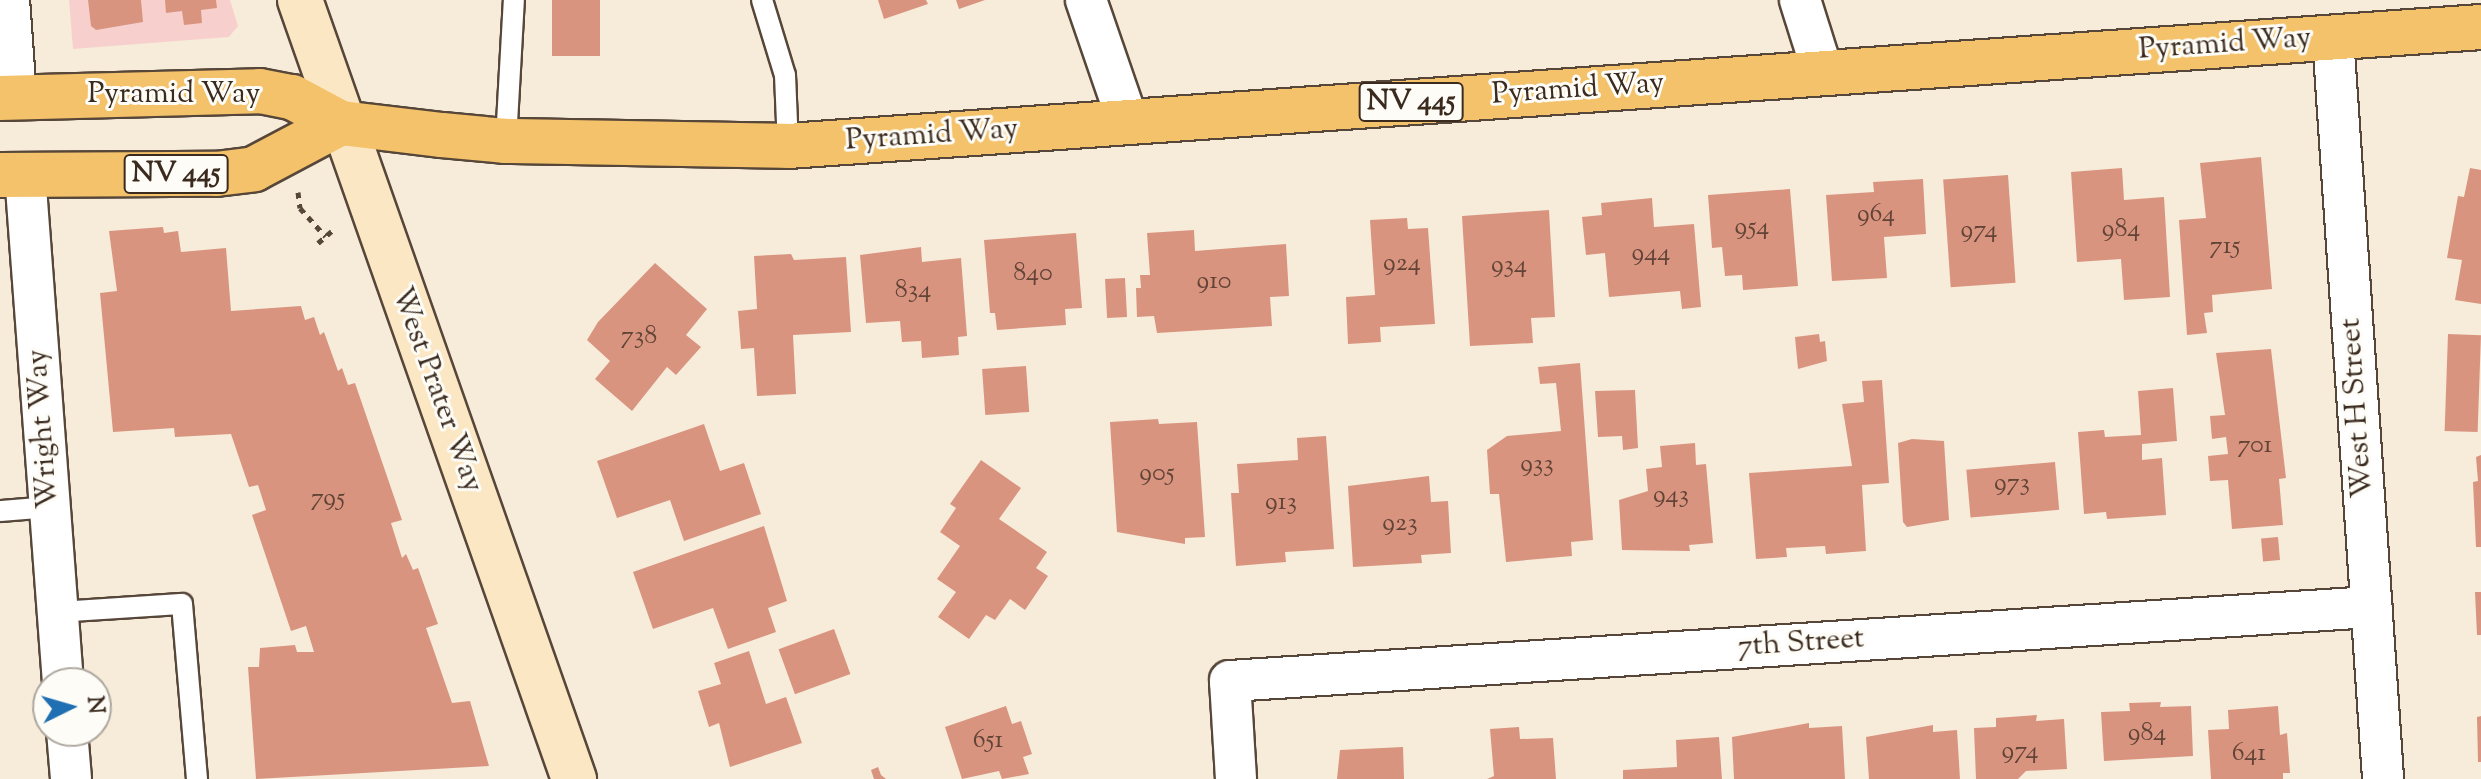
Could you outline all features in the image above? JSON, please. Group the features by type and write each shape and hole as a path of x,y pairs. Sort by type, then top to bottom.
{"main road":[{"name":"West Prater Way","path":"300,0 574,779"},
{"name":"Pyramid Way","path":"8,97 260,91 292,97 341,123 506,141 788,146 2481,27"},
{"name":"NV 445","path":"12,174 216,174 254,169 341,123"}],"street":[{"path":"8,97 9,0"},
{"path":"1086,0 1128,122"},
{"path":"1800,0 1823,73"},
{"name":"West H Street","path":"2333,37 2383,779"},
{"name":"Wright Way","path":"12,174 49,507 62,667"},
{"name":"7th Street","path":"1236,779 1230,681 2372,607"},
{"path":"68,747 71,779"}],"lane":[{"path":"506,141 514,0"},
{"path":"762,0 785,75 788,146"},
{"path":"0,511 49,507"},
{"path":"58,612 182,604 197,779"}],"path":[{"path":"298,191 300,208 325,236"},
{"path":"318,243 332,231"}],"shaded area":[{"path":"69,0 230,0 238,26 229,37 73,49"}],"building":[{"path":"88,0 141,0 143,22 96,30 91,26"},
{"path":"165,0 216,0 217,8 201,10 202,23 184,25 182,11 166,13"},
{"path":"552,0 600,0 600,56 552,56"},
{"path":"878,0 926,0 928,4 884,19"},
{"path":"956,0 985,0 959,9"},
{"path":"2261,157 2272,289 2212,295 2213,312 2204,313 2207,333 2187,335 2179,220 2206,218 2200,163"},
{"path":"2122,168 2124,200 2164,197 2170,297 2124,300 2121,259 2077,262 2071,172"},
{"path":"2470,168 2481,170 2481,304 2455,300 2462,260 2447,258 2458,196 2464,197"},
{"path":"2008,175 2016,283 1951,287 1943,180"},
{"path":"1923,179 1926,234 1884,237 1887,278 1832,281 1826,195 1874,192 1873,182"},
{"path":"1790,189 1798,286 1743,290 1742,275 1725,276 1722,247 1712,248 1708,195"},
{"path":"1652,198 1654,227 1694,224 1701,307 1682,309 1680,291 1609,297 1605,253 1586,255 1582,217 1602,215 1601,203"},
{"path":"1549,210 1555,317 1531,318 1533,343 1470,346 1462,216"},
{"path":"1407,218 1408,229 1428,228 1435,324 1380,327 1381,342 1348,344 1346,297 1375,295 1370,220"},
{"path":"163,227 164,233 178,231 181,252 226,248 231,311 301,306 305,320 314,317 320,335 324,332 338,371 342,368 348,385 355,383 402,520 391,523 402,558 406,554 413,570 418,568 438,624 426,628 452,703 470,701 489,766 256,779 248,667 259,667 260,648 295,645 297,652 314,652 306,626 291,631 252,515 266,510 258,485 249,487 231,434 175,437 174,428 113,432 100,293 117,291 109,231"},
{"path":"1194,230 1195,251 1286,244 1289,296 1270,297 1272,326 1157,333 1154,316 1137,317 1136,288 1141,288 1140,275 1150,275 1147,233"},
{"path":"1076,233 1082,308 1065,309 1066,325 997,330 995,313 990,313 984,240"},
{"path":"921,247 922,262 961,258 967,336 958,337 959,355 922,358 921,341 902,342 900,321 866,323 860,255"},
{"path":"791,254 794,260 846,257 851,332 793,335 796,394 757,396 754,348 741,349 738,311 757,309 754,256"},
{"path":"655,263 707,309 686,335 701,347 676,375 667,367 632,411 595,379 610,361 587,340 598,322"},
{"path":"1125,278 1127,317 1107,318 1105,279"},
{"path":"1819,334 1820,342 1825,341 1827,361 1798,369 1795,337"},
{"path":"2448,334 2481,335 2478,432 2445,431"},
{"path":"2271,349 2286,478 2279,479 2283,525 2232,529 2228,480 2210,481 2208,456 2228,454 2226,437 2212,439 2210,416 2225,415 2216,353"},
{"path":"1580,363 1593,540 1571,542 1572,556 1506,562 1499,494 1490,494 1487,450 1507,436 1561,431 1556,383 1540,384 1538,367"},
{"path":"1026,366 1029,412 985,415 982,369"},
{"path":"1882,380 1889,483 1862,485 1866,551 1826,554 1825,546 1786,548 1787,557 1756,559 1749,473 1852,466 1842,404 1864,402 1862,381"},
{"path":"2173,388 2177,441 2142,444 2142,460 2162,458 2166,515 2107,519 2106,512 2084,514 2078,432 2104,430 2105,437 2141,435 2138,391"},
{"path":"1635,390 1638,448 1623,450 1622,436 1598,437 1595,391"},
{"path":"1158,419 1159,424 1197,422 1205,537 1185,538 1185,544 1117,532 1110,422"},
{"path":"704,424 720,471 744,463 761,514 684,541 670,500 617,518 597,461"},
{"path":"1326,436 1334,549 1285,552 1286,562 1236,566 1231,493 1239,493 1237,464 1298,460 1297,438"},
{"path":"1912,439 1944,441 1949,520 1907,527 1903,522 1898,443"},
{"path":"1695,443 1696,465 1706,464 1713,543 1689,545 1690,551 1622,550 1619,500 1648,491 1646,469 1662,467 1660,446"},
{"path":"2481,455 2481,547 2476,547 2473,482 2478,481 2476,457"},
{"path":"981,460 1021,488 999,519 1047,552 1036,568 1048,576 1025,610 1010,599 995,620 986,615 969,639 938,617 956,592 937,579 960,546 940,532 956,508 950,504"},
{"path":"2055,462 2059,510 1971,518 1966,470"},
{"path":"1429,476 1431,502 1448,501 1451,553 1421,555 1422,563 1353,567 1348,486"},
{"path":"764,526 787,601 768,608 776,632 728,649 713,608 653,629 633,572"},
{"path":"2278,537 2280,560 2263,561 2261,538"},
{"path":"2475,592 2481,592 2481,635 2477,635"},
{"path":"834,629 850,674 795,694 779,649"},
{"path":"749,651 766,704 786,697 802,743 730,767 719,723 709,727 698,691 721,684 714,663"},
{"path":"2161,702 2160,707 2191,706 2193,756 2104,761 2101,712 2130,711 2129,703"},
{"path":"1006,706 1012,724 1021,721 1032,754 1023,757 1029,774 1002,779 999,771 962,779 945,727"},
{"path":"2278,706 2280,735 2287,733 2290,773 2283,773 2283,779 2211,779 2208,730 2229,729 2228,710"},
{"path":"2037,715 2036,721 2064,719 2067,769 2026,771 2018,779 1976,779 1974,728 1996,727 1996,718"},
{"path":"2481,716 2481,762 2478,762 2477,717"},
{"path":"1809,723 1809,728 1842,726 1845,779 1734,779 1732,737"},
{"path":"1933,725 1933,732 1957,730 1960,779 1869,779 1866,737"},
{"path":"1519,727 1520,739 1553,738 1556,779 1487,779 1494,776 1490,729"},
{"path":"1719,737 1722,779 1623,779 1623,770 1677,767 1676,740"},
{"path":"1403,747 1404,779 1337,779 1340,750"},
{"path":"878,767 886,779 874,779 871,770"}]}
